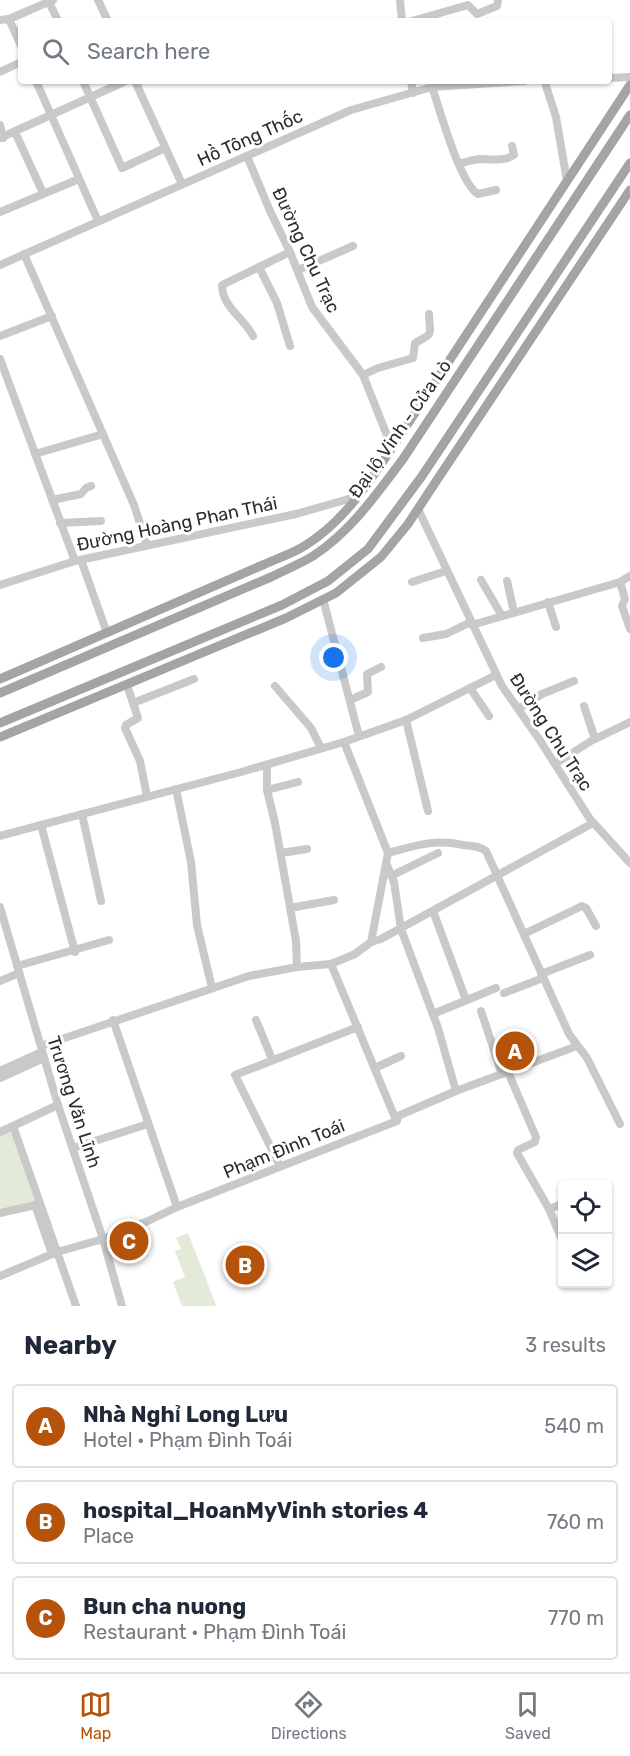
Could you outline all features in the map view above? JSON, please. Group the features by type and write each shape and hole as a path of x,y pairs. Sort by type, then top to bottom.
{"main road":[{"path":"0,678 306,544 336,520 360,495 392,448 630,85"},
{"name":"Đại lộ Vinh - Cửa Lò","path":"0,693 271,577 312,556 345,530 372,500 403,459 630,115"},
{"path":"0,723 282,605 328,581 368,549 422,476 630,163"},
{"path":"0,737 286,618 336,593 381,557 418,509 630,190"}],"street":[{"path":"98,0 107,18"},
{"path":"399,0 402,18"},
{"path":"422,18 468,5 477,14 497,6 498,0"},
{"path":"0,20 9,19 51,1 57,18"},
{"path":"9,19 18,39"},
{"path":"0,72 18,63"},
{"path":"612,78 630,77"},
{"path":"37,84 98,221"},
{"path":"84,84 122,168 165,148"},
{"path":"0,125 2,138 120,84"},
{"path":"136,84 182,184"},
{"path":"412,84 413,93"},
{"name":"Hồ Tông Thốc","path":"0,265 351,110 432,87 466,84"},
{"path":"546,86 556,117 567,181"},
{"path":"432,87 459,164 474,192 480,195 496,190"},
{"path":"15,132 43,193"},
{"path":"459,164 477,159 499,160 512,157 514,155 512,146"},
{"name":"Đường Chu Trạc","path":"247,156 298,270 312,308 363,375 392,448"},
{"path":"0,212 79,179"},
{"path":"298,270 353,246"},
{"path":"253,336 247,325 231,309 222,286 290,252"},
{"path":"24,254 134,505 147,545"},
{"path":"259,267 277,303 290,346"},
{"path":"363,375 413,358 415,343 429,337 429,314"},
{"path":"0,336 52,316"},
{"path":"0,359 2,376 35,454 60,524 78,560 107,633"},
{"path":"35,454 103,434"},
{"path":"52,501 81,494 91,486"},
{"name":"Đường Hoàng Phan Thái","path":"0,585 78,560 296,514 360,495"},
{"name":"Đường Chu Trạc","path":"418,509 496,675 593,823 630,863"},
{"path":"60,524 101,521"},
{"path":"412,582 446,571"},
{"path":"423,638 447,634 472,624 620,582 630,576"},
{"path":"481,580 501,616"},
{"path":"507,580 514,612"},
{"path":"620,582 625,599 622,606 630,629"},
{"path":"323,599 359,736"},
{"path":"548,602 556,627"},
{"path":"350,700 368,692 367,674 381,667"},
{"path":"0,836 267,765 344,742 406,720 496,675"},
{"path":"133,703 194,679"},
{"path":"518,709 542,694 574,681"},
{"path":"127,685 138,718 125,728 140,761 147,796"},
{"path":"275,686 311,728 321,748"},
{"path":"470,688 489,716"},
{"path":"584,706 595,739"},
{"path":"406,720 428,811"},
{"path":"555,764 595,739 630,722"},
{"path":"344,742 388,853 371,942"},
{"path":"267,765 267,790 281,853 296,941 297,967"},
{"path":"267,790 298,782"},
{"path":"176,789 191,862 197,925 212,987"},
{"path":"82,814 101,901"},
{"path":"0,1071 113,1020 212,987 249,976 297,967 330,964 355,954 371,942 400,929 593,823"},
{"path":"41,825 75,952"},
{"path":"388,853 434,841 479,847 487,853 496,877 576,1046 587,1058 620,1124"},
{"path":"281,853 307,849"},
{"path":"392,876 438,853"},
{"path":"387,865 392,876 400,929 433,1014 456,1091"},
{"path":"290,908 334,900"},
{"path":"524,934 582,906 586,908 596,927"},
{"name":"Trương Văn Lĩnh","path":"0,907 58,1105 103,1239 122,1306"},
{"path":"433,911 466,1000"},
{"path":"0,981 18,970 109,940"},
{"path":"504,993 590,955"},
{"path":"330,964 397,1121"},
{"path":"433,1014 496,988"},
{"path":"481,1011 505,1073 536,1137 535,1142 518,1150 517,1153 549,1209 559,1234"},
{"path":"113,1020 177,1207"},
{"path":"256,1020 272,1059"},
{"path":"280,1166 235,1077 237,1073 358,1027"},
{"name":"Phạm Đình Toái","path":"0,1276 54,1253 103,1239 177,1207 397,1121 398,1116 456,1091 576,1046"},
{"path":"0,1078 42,1052"},
{"path":"375,1068 401,1056"},
{"path":"0,1132 58,1105"},
{"path":"73,1148 148,1124"},
{"path":"13,1126 54,1253 76,1306"},
{"path":"0,1213 38,1205"},
{"path":"549,1209 558,1206"}],"green space":[{"path":"13,1126 41,1204 0,1213 0,1132"},
{"path":"188,1233 216,1305 214,1306 182,1306 173,1282 185,1277 175,1251 181,1249 176,1238"}],"place":[{"name":"Nhà Nghỉ Long Lưu","path":"515,1051"},
{"name":"Bun cha nuong","path":"129,1241"},
{"name":"hospital_HoanMyVinh stories 4","path":"245,1265"}]}
